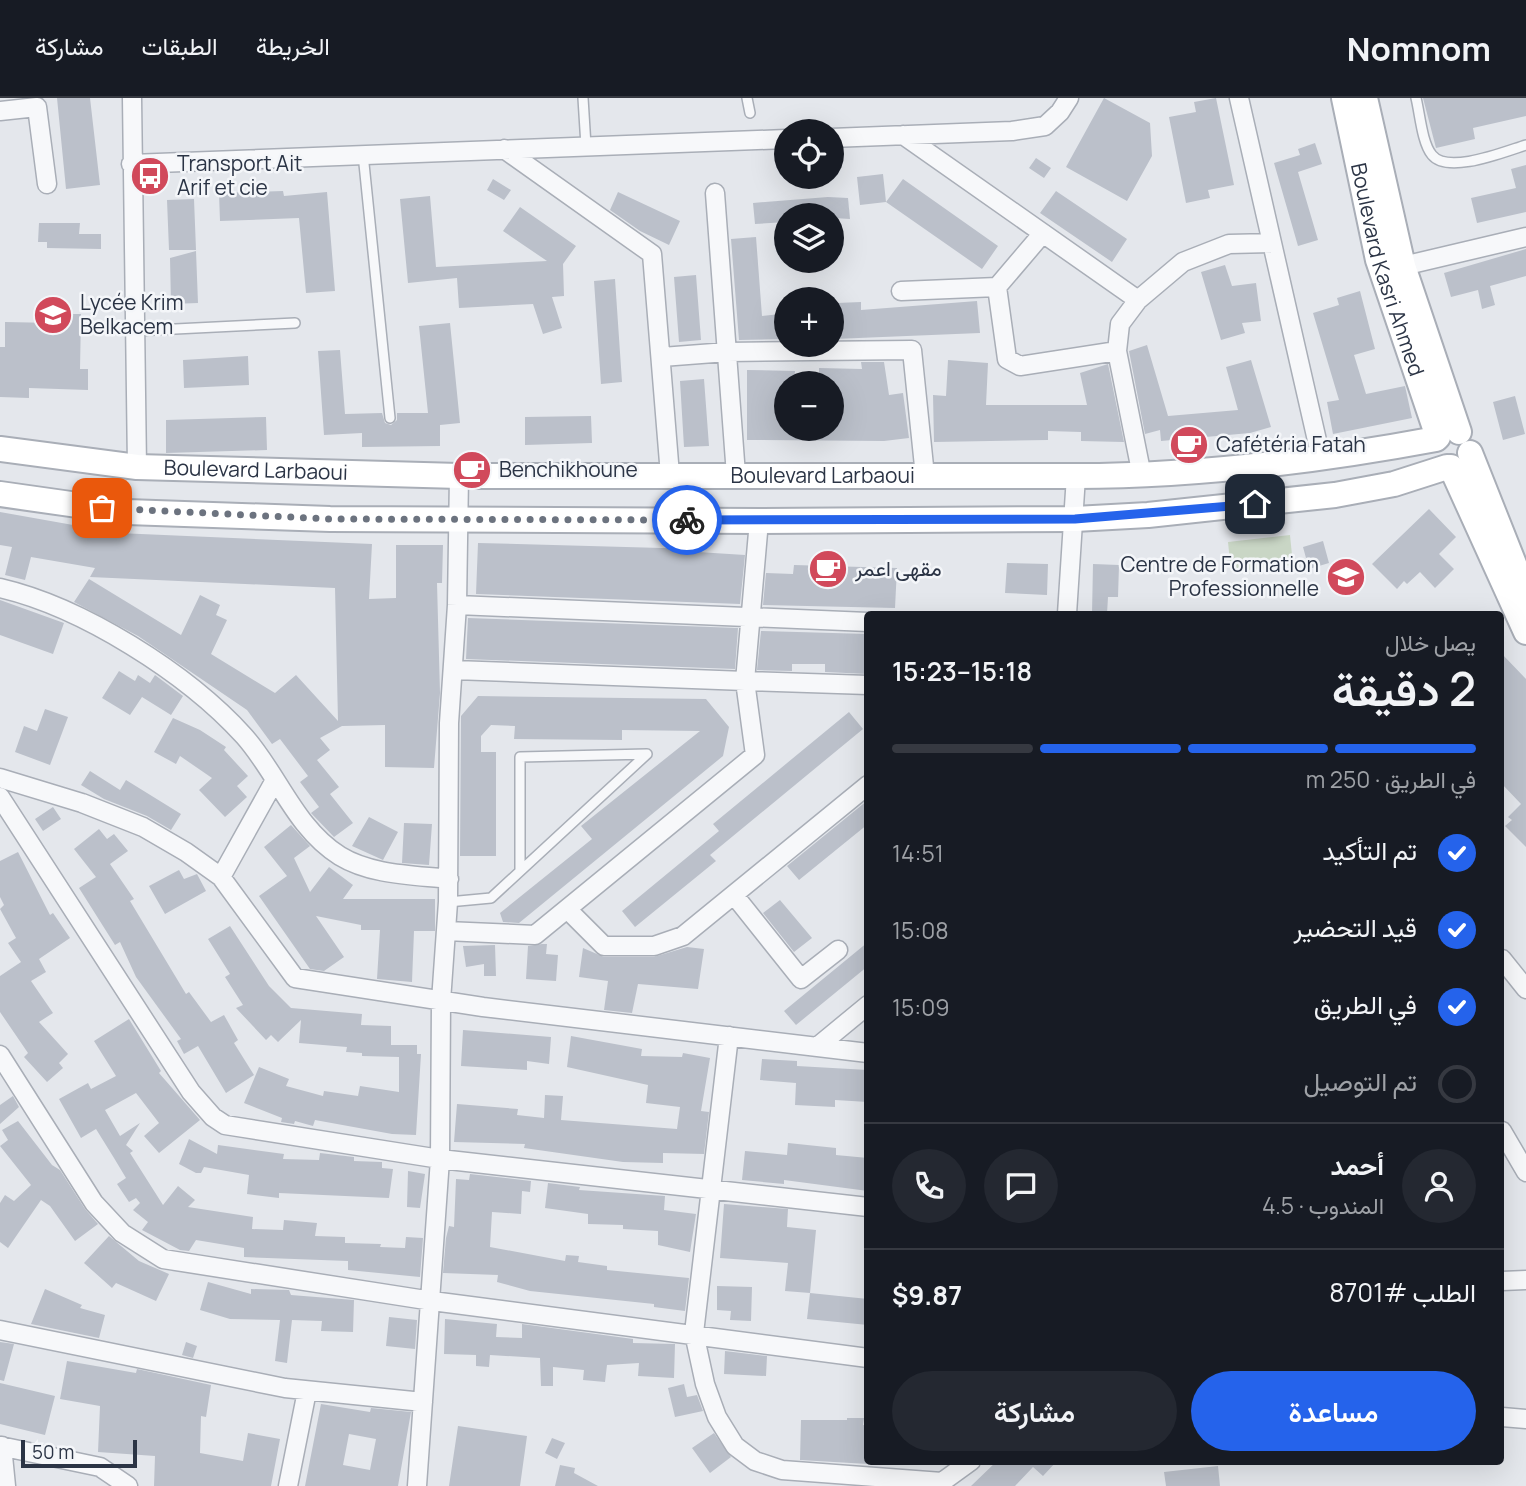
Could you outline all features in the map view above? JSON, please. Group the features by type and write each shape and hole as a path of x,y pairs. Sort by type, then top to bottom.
{"main road":[{"name":"Boulevard Kasri Ahmed","path":"1344,98 1378,260 1450,449 1526,632"},
{"name":"Boulevard Kasri Ahmed","path":"1365,98 1403,266 1450,449 1526,594"},
{"name":"Boulevard Larbaoui","path":"0,449 137,467 459,476 1076,477 1142,476 1321,458 1450,449"},
{"path":"0,494 127,512 460,519 1075,519 1148,515 1335,495 1394,484 1450,449"}],"street":[{"path":"132,98 137,467"},
{"path":"844,137 1012,131 1045,126 1060,112 1069,98"},
{"path":"1239,98 1321,458"},
{"path":"0,111 37,107 47,184"},
{"path":"904,135 1138,300"},
{"path":"131,164 774,139"},
{"path":"504,149 652,254 670,475"},
{"path":"715,193 736,475"},
{"path":"1042,233 998,287 1007,359 1020,366 1117,352"},
{"path":"1403,266 1526,237"},
{"path":"1142,476 1117,352 1119,324 1138,300 1183,262 1229,244 1272,243"},
{"path":"901,291 998,287"},
{"path":"662,357 727,352 912,350 925,476"},
{"path":"417,1486 440,1159 441,1001 449,879 449,723 457,605 459,476"},
{"path":"1067,611 1076,477"},
{"path":"446,931 535,935 755,755 745,681 759,521"},
{"path":"0,588 34,597 84,618 158,666 215,709 244,736 320,842 342,857 370,870 449,879"},
{"path":"457,605 864,622"},
{"path":"454,670 864,685"},
{"path":"0,778 82,803 143,827 221,877 295,978 441,1001 864,1053"},
{"path":"221,877 275,780"},
{"path":"566,909 604,946 654,946 683,936 864,788"},
{"path":"0,797 191,1092 213,1117 240,1130 440,1159 864,1207"},
{"path":"734,895 802,979 838,950"},
{"path":"1504,962 1526,989"},
{"path":"817,1047 864,1008"},
{"path":"729,1037 694,1333 705,1384 717,1417 735,1446 755,1461 782,1470 942,1482 965,1465"},
{"path":"0,1055 94,1203 122,1233 147,1251 178,1263 432,1301 694,1333 864,1357"},
{"path":"1505,1139 1526,1172"},
{"path":"1504,1281 1526,1280"},
{"path":"0,1331 307,1391 424,1402"},
{"path":"288,1486 307,1391"},
{"path":"1504,1417 1526,1419"},
{"path":"6,1486 1,1446 100,1467 128,1486"}],"lane":[{"path":"583,98 586,146"},
{"path":"747,98 750,113"},
{"path":"1416,98 1431,154 1439,161 1462,163 1526,145"},
{"path":"363,154 390,418"},
{"path":"135,331 295,323"},
{"path":"448,902 491,898 647,754 520,757 520,871"}],"green space":[{"path":"1290,535 1293,565 1231,572 1228,542"}],"building":[{"path":"57,98 90,98 100,185 66,189"},
{"path":"1104,98 1150,123 1152,156 1127,201 1066,167"},
{"path":"1216,98 1234,185 1208,190 1210,198 1186,203 1169,117 1196,112 1194,102"},
{"path":"1423,98 1526,98 1526,116 1473,128 1475,139 1436,148"},
{"path":"1315,143 1322,164 1298,172 1318,240 1298,246 1274,163 1300,155 1298,149"},
{"path":"1036,158 1051,168 1044,178 1029,168"},
{"path":"1526,165 1526,212 1477,223 1471,198 1516,188 1511,169"},
{"path":"883,174 886,202 860,205 857,177"},
{"path":"493,179 511,190 504,200 487,190"},
{"path":"903,179 998,246 982,269 886,202"},
{"path":"283,191 284,196 327,192 335,291 306,293 299,218 220,221 219,193"},
{"path":"1056,191 1127,239 1112,262 1040,213"},
{"path":"618,192 680,221 669,245 640,231 610,210"},
{"path":"430,196 436,267 547,261 503,231 520,207 576,246 563,264 564,296 552,297 562,328 543,334 533,304 459,308 457,278 408,283 400,199"},
{"path":"848,198 850,219 844,219 844,203 774,203 774,223 755,224 753,203"},
{"path":"194,199 196,250 169,250 167,200"},
{"path":"39,223 80,223 79,234 101,234 101,249 47,248 47,242 38,242"},
{"path":"756,237 762,316 774,315 774,339 739,340 731,239"},
{"path":"1526,249 1526,276 1490,286 1495,305 1482,309 1478,290 1451,297 1444,273"},
{"path":"196,251 198,303 171,304 170,258"},
{"path":"1225,265 1232,286 1256,283 1261,321 1242,323 1245,333 1221,340 1201,272"},
{"path":"696,275 701,340 679,342 674,277"},
{"path":"615,279 622,382 601,384 594,281"},
{"path":"1360,291 1375,349 1354,355 1366,394 1405,386 1412,418 1333,434 1327,402 1339,400 1313,313 1339,305 1337,298"},
{"path":"977,301 980,333 844,339 844,303 861,302 861,310"},
{"path":"55,314 81,314 80,369 88,369 88,390 29,388 29,398 0,397 0,347 5,347 5,322 55,323"},
{"path":"450,323 460,423 440,425 440,446 362,447 362,433 324,435 318,351 340,350 345,414 382,413 385,423 391,425 397,420 397,413 428,413 419,326"},
{"path":"1147,345 1168,416 1238,410 1226,367 1251,360 1271,427 1250,433 1161,441 1160,430 1145,434 1129,351"},
{"path":"248,356 249,385 184,388 183,360"},
{"path":"948,360 988,363 986,405 1087,405 1080,373 1108,364 1124,442 1081,441 1081,432 1048,431 1048,440 934,442 933,395 946,396"},
{"path":"861,362 884,362 889,395 903,393 909,438 844,441 844,371 819,371 819,368 862,369"},
{"path":"747,370 795,371 774,371 774,440 747,440"},
{"path":"704,379 709,446 684,447 680,381"},
{"path":"1515,396 1525,434 1503,440 1493,402"},
{"path":"591,416 592,443 525,445 525,417"},
{"path":"266,417 267,450 166,453 166,420"},
{"path":"1429,509 1456,537 1439,554 1454,569 1435,588 1420,572 1407,584 1404,581 1397,589 1372,564"},
{"path":"0,512 118,533 372,544 369,599 396,598 396,545 443,545 442,583 437,583 440,693 434,768 385,767 385,725 342,726 320,738 330,750 317,760 339,787 330,794 353,823 334,837 311,813 319,807 300,782 308,776 280,739 272,744 247,710 138,636 74,602 89,579 181,635 200,595 220,605 216,615 227,620 211,654 275,693 296,675 338,721 335,588 90,577 95,568 31,557 25,580 5,575 12,547 0,545"},
{"path":"1323,541 1329,563 1309,569 1303,547"},
{"path":"478,543 698,549 698,552 745,555 740,604 476,594"},
{"path":"1007,563 1048,564 1047,595 1005,593"},
{"path":"1093,564 1119,565 1118,597 1108,597 1107,611 1092,611"},
{"path":"794,565 897,568 895,608 763,605 766,573 793,574"},
{"path":"0,600 64,623 53,654 0,635"},
{"path":"468,618 738,628 735,669 466,659"},
{"path":"761,631 864,634 864,674 825,672 825,664 792,664 792,671 757,670"},
{"path":"1504,656 1526,679 1526,847 1505,826 1512,820 1508,817 1521,804 1504,786"},
{"path":"119,671 135,681 138,675 150,683 155,675 183,696 171,715 142,697 130,715 102,698"},
{"path":"478,696 706,699 729,727 723,756 519,923 503,922 500,913 592,839 581,826 700,731 622,730 622,740 514,739 515,726 491,725 481,736 481,752 496,752 496,856 460,856 461,716"},
{"path":"45,709 68,717 50,765 15,752 24,726 37,731"},
{"path":"849,712 863,729 710,855 716,861 635,927 622,911 719,831 713,824"},
{"path":"173,718 200,730 226,747 224,750 248,776 237,786 247,797 225,817 199,790 212,778 180,756 176,764 154,752"},
{"path":"90,771 120,790 126,780 181,814 171,830 147,816 104,799 81,785"},
{"path":"864,803 864,827 799,880 787,866"},
{"path":"53,807 61,819 43,831 35,819"},
{"path":"369,817 398,832 383,860 352,846"},
{"path":"404,823 432,824 429,865 402,863"},
{"path":"291,825 310,846 294,858 310,892 329,867 353,885 343,899 435,899 435,931 414,931 412,982 377,979 380,930 361,930 361,925 316,916 344,957 324,971 310,969 259,896 287,876 264,847"},
{"path":"99,829 107,839 114,834 128,851 110,864 134,899 130,901 186,994 189,992 211,1022 224,1015 238,1040 234,1043 254,1075 226,1093 198,1046 184,1054 177,1041 181,1039 136,977 120,942 115,945 79,888 96,877 74,849"},
{"path":"18,852 50,915 53,913 70,938 39,959 46,972 31,981 53,1013 39,1022 68,1054 59,1063 63,1068 47,1082 24,1057 28,1053 0,1012 0,976 21,962 8,943 16,938 0,909 4,905 0,897 0,861"},
{"path":"179,870 184,879 197,874 206,891 165,914 149,886"},
{"path":"780,900 812,938 794,952 763,913"},
{"path":"230,926 269,986 291,1008 362,1014 361,1025 391,1026 391,1045 417,1045 417,1054 421,1054 416,1135 392,1134 315,1120 313,1126 295,1121 294,1124 281,1122 282,1118 244,1103 259,1067 289,1079 286,1086 323,1096 324,1091 358,1096 360,1086 399,1092 399,1057 362,1056 362,1053 346,1052 347,1047 299,1043 301,1020 278,1042 271,1035 266,1040 236,1008 243,1005 225,977 230,974 208,939"},
{"path":"547,944 546,954 558,955 556,981 526,979 528,946"},
{"path":"495,945 496,976 484,976 484,964 466,967 463,946"},
{"path":"864,945 864,969 796,1025 784,1011"},
{"path":"687,947 704,949 698,989 638,984 632,1013 604,1010 608,981 579,977 583,948 604,957 654,957"},
{"path":"129,1019 161,1071 159,1073 200,1120 159,1153 144,1136 159,1123 136,1093 105,1110 120,1136 140,1123 126,1145 133,1151 130,1153 163,1205 178,1186 195,1200 188,1207 253,1217 252,1229 283,1230 284,1220 317,1223 315,1236 345,1237 345,1243 381,1244 380,1247 405,1248 406,1237 423,1238 420,1277 348,1270 348,1261 244,1257 244,1248 196,1240 189,1251 180,1250 142,1230 148,1222 133,1210 140,1203 136,1198 129,1202 117,1184 126,1178 96,1129 81,1138 59,1099 88,1083 91,1089 116,1076 94,1041"},
{"path":"463,1030 551,1037 549,1064 527,1061 527,1070 461,1066"},
{"path":"571,1036 642,1049 641,1056 682,1057 683,1053 710,1058 701,1111 709,1112 704,1154 663,1153 663,1163 623,1162 524,1148 525,1144 454,1142 457,1104 518,1109 517,1115 544,1118 545,1095 563,1096 561,1120 677,1129 680,1107 646,1103 648,1085 567,1067"},
{"path":"762,1059 797,1061 797,1066 864,1070 864,1102 835,1100 835,1107 795,1105 796,1083 760,1080"},
{"path":"13,1096 19,1107 0,1124 0,1105"},
{"path":"18,1121 52,1165 60,1170 98,1224 75,1241 50,1206 41,1200 8,1248 0,1242 0,1203 5,1195 14,1201 31,1185 0,1146 8,1140 2,1130"},
{"path":"189,1139 217,1154 218,1145 284,1154 283,1159 319,1160 320,1153 354,1157 354,1161 382,1162 382,1168 393,1169 389,1198 279,1193 279,1198 247,1194 249,1175 204,1167 201,1173 196,1173 179,1164"},
{"path":"788,1143 836,1148 836,1155 864,1158 864,1190 784,1180 784,1184 742,1180 745,1151 787,1155"},
{"path":"408,1171 425,1174 420,1208 407,1207"},
{"path":"470,1174 531,1181 530,1192 522,1191 521,1214 492,1212 490,1247 565,1261 566,1255 579,1256 578,1262 607,1266 607,1270 689,1278 685,1311 654,1307 654,1304 530,1291 497,1282 498,1275 443,1273 446,1238 449,1226 454,1227 456,1179 469,1180"},
{"path":"548,1183 580,1187 579,1190 665,1196 664,1210 696,1214 690,1252 658,1245 658,1231 623,1229 623,1225 588,1224 588,1214 545,1208"},
{"path":"724,1204 788,1209 787,1227 816,1230 810,1293 785,1291 788,1263 720,1258"},
{"path":"109,1236 139,1261 169,1274 156,1301 116,1283 112,1288 84,1263"},
{"path":"208,1282 251,1294 251,1289 289,1290 291,1295 354,1300 353,1332 321,1331 322,1321 292,1320 287,1363 275,1361 280,1320 230,1319 200,1310"},
{"path":"717,1286 752,1287 751,1321 730,1320 731,1311 717,1310"},
{"path":"45,1289 82,1305 80,1308 105,1315 99,1338 31,1324"},
{"path":"810,1293 864,1299 864,1325 807,1319"},
{"path":"389,1317 417,1320 415,1349 386,1346"},
{"path":"445,1319 497,1324 496,1337 522,1338 522,1324 633,1339 633,1343 675,1344 674,1378 638,1376 639,1363 607,1365 605,1382 583,1380 584,1370 553,1367 553,1386 541,1386 540,1358 490,1355 489,1367 476,1366 476,1355 444,1354"},
{"path":"0,1342 14,1344 4,1381 0,1380"},
{"path":"186,1342 197,1346 193,1358 182,1355"},
{"path":"725,1351 767,1356 766,1376 724,1374"},
{"path":"67,1361 136,1373 137,1369 211,1385 206,1417 201,1416 200,1453 243,1461 248,1433 280,1439 271,1486 154,1486 155,1456 98,1452 100,1406 60,1399"},
{"path":"0,1383 55,1396 45,1435 0,1424"},
{"path":"684,1384 687,1397 697,1395 703,1411 675,1417 668,1388"},
{"path":"321,1404 370,1412 371,1408 411,1412 398,1486 305,1486","holes":["349,1434 376,1439 370,1470 343,1465"]},
{"path":"864,1418 864,1464 800,1460 801,1420"},
{"path":"458,1426 527,1436 520,1486 449,1486"},
{"path":"714,1433 731,1457 710,1473 692,1448"},
{"path":"552,1438 565,1443 557,1459 545,1453"},
{"path":"560,1465 575,1468 574,1473 598,1486 555,1486"},
{"path":"993,1465 1053,1465 1043,1476 1033,1467 1015,1486 971,1486"},
{"path":"1218,1466 1220,1486 1166,1486 1164,1472"}],"way so far":[{"path":"102,508 127,512 330,519 687,520"}],"place":[{"name":"Transport Ait Arif et cie","path":"150,176"},
{"name":"Lycée Krim Belkacem","path":"53,315"},
{"name":"Cafétéria Fatah","path":"1189,445"},
{"name":"Benchikhoune","path":"472,470"},
{"name":"مقهى اعمر","path":"828,569"},
{"name":"Centre de Formation Professionnelle","path":"1346,577"}],"route":[{"path":"687,520 1075,519 1255,504"}]}
